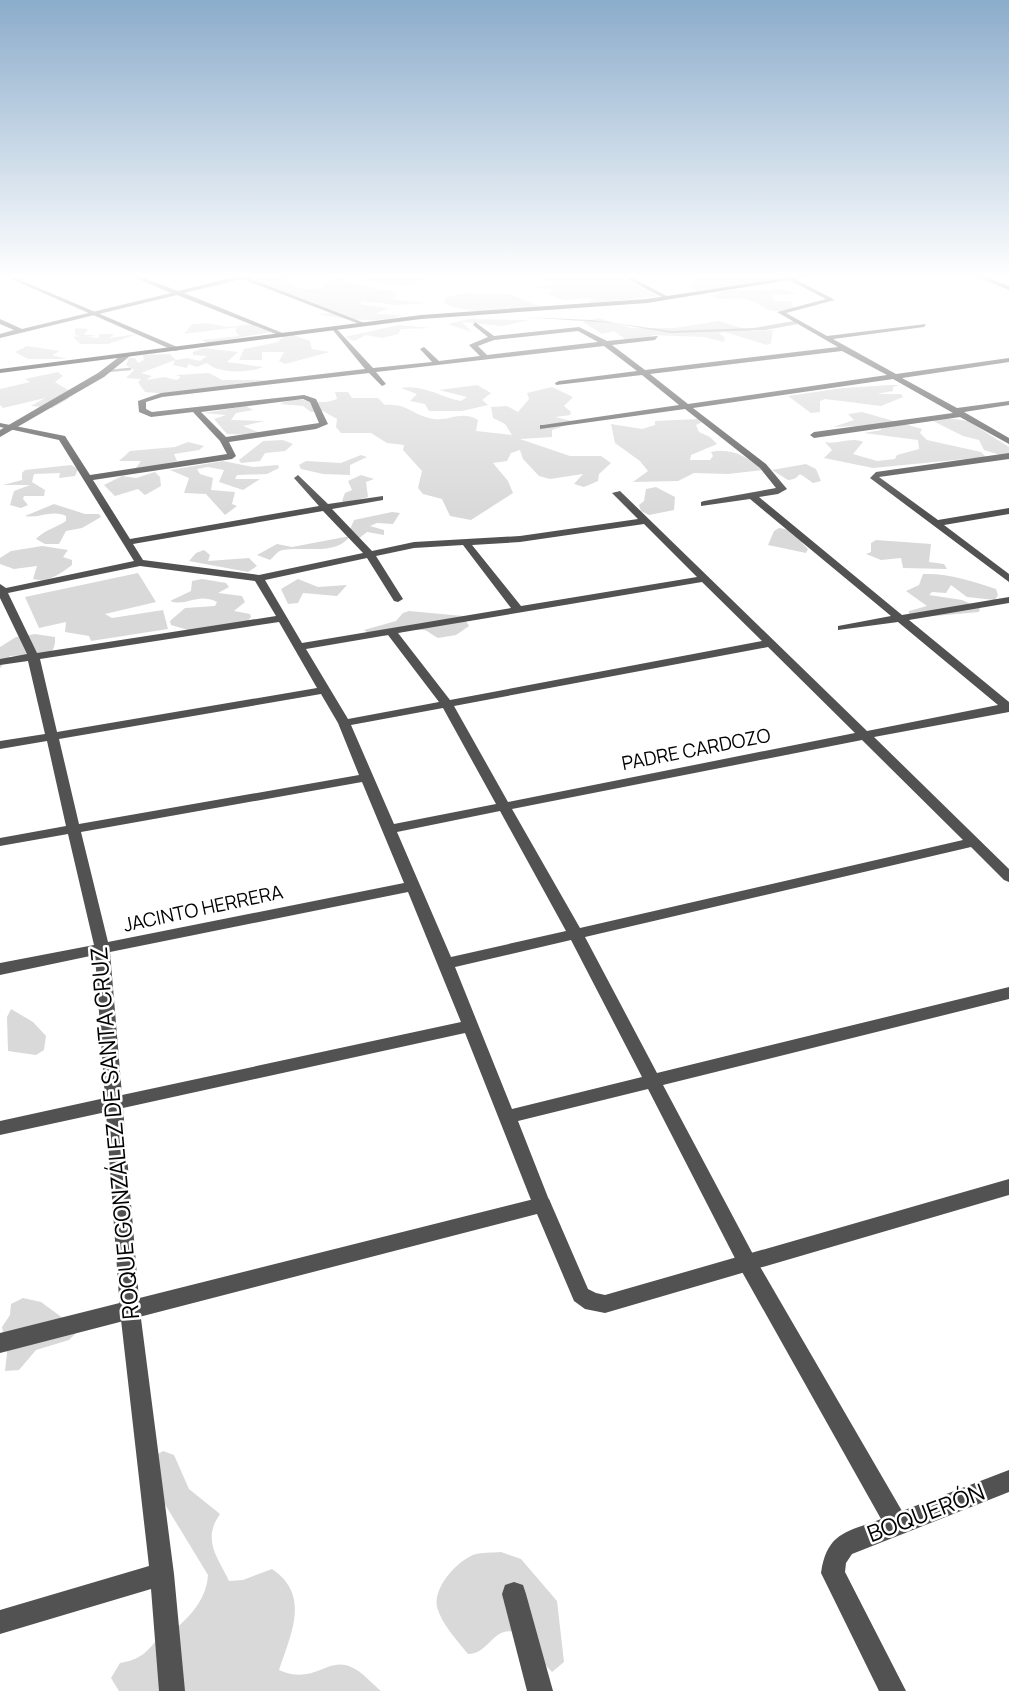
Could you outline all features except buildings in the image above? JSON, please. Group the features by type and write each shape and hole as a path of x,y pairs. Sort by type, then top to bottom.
{"main road":[{"path":"0,371 149,353"}],"street":[{"path":"356,353 382,384"},
{"path":"428,353 437,363"},
{"path":"481,353 485,357"},
{"path":"224,440 324,424 313,401 304,397 151,415 142,410 142,401 161,395 523,353"},
{"path":"618,353 763,466 782,489 704,504"},
{"path":"559,383 808,353"},
{"path":"849,353 1009,441"},
{"path":"0,436 101,375 126,356"},
{"path":"543,427 1009,360"},
{"path":"814,435 1009,403"},
{"path":"88,478 232,456 224,440 196,411"},
{"path":"0,425 62,438 130,542 140,563"},
{"path":"1009,456 876,475 874,478 1009,579"},
{"path":"298,478 370,555 398,599"},
{"path":"617,493 1009,877"},
{"path":"752,496 1009,708"},
{"path":"130,542 380,498"},
{"path":"936,523 1009,511"},
{"path":"1,591 140,563 259,578 414,545 557,535 647,521"},
{"path":"466,543 518,610"},
{"path":"259,578 302,646 344,723 390,828 542,1205 581,1294 592,1302 605,1304 1009,1187"},
{"path":"302,646 703,579"},
{"name":"ROQUE GONZÁLEZ DE SANTA CRUZ","path":"1,591 33,656 102,948 130,1311 162,1573 172,1691"},
{"path":"842,628 1009,600"},
{"path":"0,662 284,618"},
{"path":"391,631 447,704 576,935 748,1264 897,1524"},
{"path":"344,723 771,643"},
{"path":"0,745 324,690"},
{"name":"PADRE CARDOZO","path":"390,828 1009,708"},
{"path":"0,842 368,777"},
{"path":"446,964 975,842"},
{"name":"JACINTO HERRERA","path":"0,969 413,886"},
{"path":"507,1117 1009,993"},
{"path":"0,1128 471,1026"},
{"path":"0,1343 542,1205"},
{"name":"BOQUERÓN","path":"893,1691 833,1573 835,1559 844,1545 1009,1481"},
{"path":"0,1622 162,1573"},
{"path":"514,1594 540,1691"}],"shaded area":[{"path":"17,353 56,353 52,355 66,359 28,359"},
{"path":"237,353 227,362 263,367 234,371 218,369 207,363 197,367 188,364 187,368 173,365 175,360 141,373 152,376 146,380 164,377 177,380 181,377 176,375 209,373 222,380 265,380 168,394 145,392 138,382 141,379 126,378 134,370 126,365 129,358 135,358 138,363 144,360 143,355 170,354 176,360 187,358 200,361 207,356 193,355"},
{"path":"242,353 262,353 262,360 239,360"},
{"path":"283,353 327,353 285,364 279,361"},
{"path":"58,372 63,376 55,382 71,392 60,395 69,396 68,399 52,408 31,406 45,398 3,408 0,405 0,389 30,382 25,379"},
{"path":"477,385 491,393 482,400 488,405 462,411 429,411 425,404 410,401 417,394 401,388 424,389 461,401 467,397 439,390"},
{"path":"899,385 893,387 893,391 877,394 901,394 903,397 881,406 825,399 820,401 820,412 811,413 788,396 843,388"},
{"path":"552,387 573,397 564,406 571,412 570,415 555,417 576,422 552,430 552,437 520,439 570,456 601,456 611,463 599,474 598,481 584,487 574,484 583,474 550,479 539,476 523,459 520,450 511,453 507,461 493,463 508,481 513,493 471,520 450,516 442,499 423,494 418,488 422,471 403,450 404,445 387,443 371,433 341,433 336,427 337,419 323,411 311,412 303,406 280,404 295,400 329,401 337,399 335,392 348,392 352,398 378,398 385,405 399,406 434,419 472,417 478,420 476,431 512,435 505,424 493,418 491,407 507,406 518,412 529,399 527,393"},
{"path":"246,406 253,410 236,413 231,420 265,421 243,426 258,432 257,435 227,434 214,419 226,415 204,413"},
{"path":"862,412 922,429 920,433 927,440 981,452 986,457 873,468 824,458 832,450 825,442 863,442 853,454 877,461 895,459 897,455 919,449 918,440 864,433 881,430 882,425 833,427 854,420 848,414"},
{"path":"946,418 968,421 1009,447 1009,454 1000,455 984,450 979,440 963,436 933,421"},
{"path":"655,421 704,421 696,425 699,432 717,444 691,455 690,460 710,460 713,456 711,452 725,451 745,457 763,470 728,474 694,473 678,481 633,482 648,471 640,461 615,443 611,424 642,429 655,425"},
{"path":"283,440 293,444 285,451 265,453 260,461 241,463 239,460 263,441"},
{"path":"188,442 204,446 199,450 174,454 177,461 140,469 136,468 141,461 119,461 130,451 175,447"},
{"path":"361,455 367,457 350,465 350,475 323,474 301,469 299,465 306,461 341,463"},
{"path":"223,461 253,467 278,465 279,468 267,474 237,475 235,479 260,479 243,490 219,482 224,470 208,467 197,469 200,474 213,478 211,490 235,492 232,504 237,506 225,515 206,494 184,493 189,478 170,470"},
{"path":"806,464 816,469 821,481 813,483 800,474 788,480 772,470"},
{"path":"71,465 78,469 75,476 59,478 60,473 34,474 32,482 45,490 44,496 24,496 23,499 28,505 21,508 10,505 14,491 30,485 3,485 22,480 25,470"},
{"path":"155,472 160,477 161,486 145,495 138,489 115,496 104,485 122,476 136,478"},
{"path":"361,475 374,479 366,482 368,497 345,503 342,501 345,493 352,490 348,481"},
{"path":"656,487 675,497 674,510 649,515 641,511 639,505 644,501 646,489"},
{"path":"54,504 85,514 99,514 101,517 82,528 66,531 59,544 45,544 36,539 66,521 66,516 55,513 25,516"},
{"path":"392,512 400,513 393,524 377,523 370,526 384,530 384,535 367,532 358,539 349,532 354,520"},
{"path":"779,528 798,531 802,543 808,549 806,553 768,545 774,531"},
{"path":"350,536 337,546 328,548 283,550 270,560 257,555 277,544 292,547"},
{"path":"876,540 931,544 929,562 944,564 947,569 903,568 901,558 881,560 866,554 871,552 871,543"},
{"path":"42,546 68,550 63,557 72,560 72,565 54,577 38,580 33,579 37,566 14,569 0,564 0,558 11,551"},
{"path":"204,550 210,555 208,561 249,558 257,566 248,572 189,561 196,553"},
{"path":"138,573 156,602 105,614 112,618 163,610 168,629 91,641 89,636 65,632 66,622 39,628 25,597"},
{"path":"923,574 969,580 996,589 998,595 995,600 967,597 951,585 946,593 932,592 929,595 962,600 980,608 979,612 924,617 909,614 909,611 927,606 906,591 919,585"},
{"path":"202,579 226,583 229,587 218,593 242,596 245,602 234,611 250,614 251,617 243,627 195,632 171,625 170,621 185,608 215,606 217,602 204,598 170,601 191,591 192,581"},
{"path":"298,579 318,587 347,585 337,596 303,593 298,603 288,604 281,589"},
{"path":"409,611 463,616 469,626 456,635 438,638 428,631 416,629 386,636 364,630 396,621"},
{"path":"35,634 55,637 51,652 40,656 10,656 0,668 0,647 16,637"},
{"path":"11,1009 33,1022 46,1036 44,1050 36,1055 8,1051 7,1017"},
{"path":"23,1298 41,1302 79,1330 69,1340 36,1350 19,1370 5,1371 7,1353 2,1327 10,1315 11,1304"},
{"path":"163,1451 174,1455 189,1489 220,1514 212,1532 213,1548 229,1581 243,1580 272,1569 284,1579 291,1591 295,1616 279,1670 302,1675 342,1665 359,1671 381,1691 119,1691 111,1678 120,1663 139,1657 160,1635 162,1641 170,1634 198,1604 206,1586 208,1575 152,1483 150,1459"},
{"path":"501,1552 521,1559 557,1601 564,1662 552,1672 515,1632 501,1633 481,1650 468,1654 439,1614 439,1592 453,1570 473,1555"}],"waterway":[{"path":"108,371 130,369"}]}
